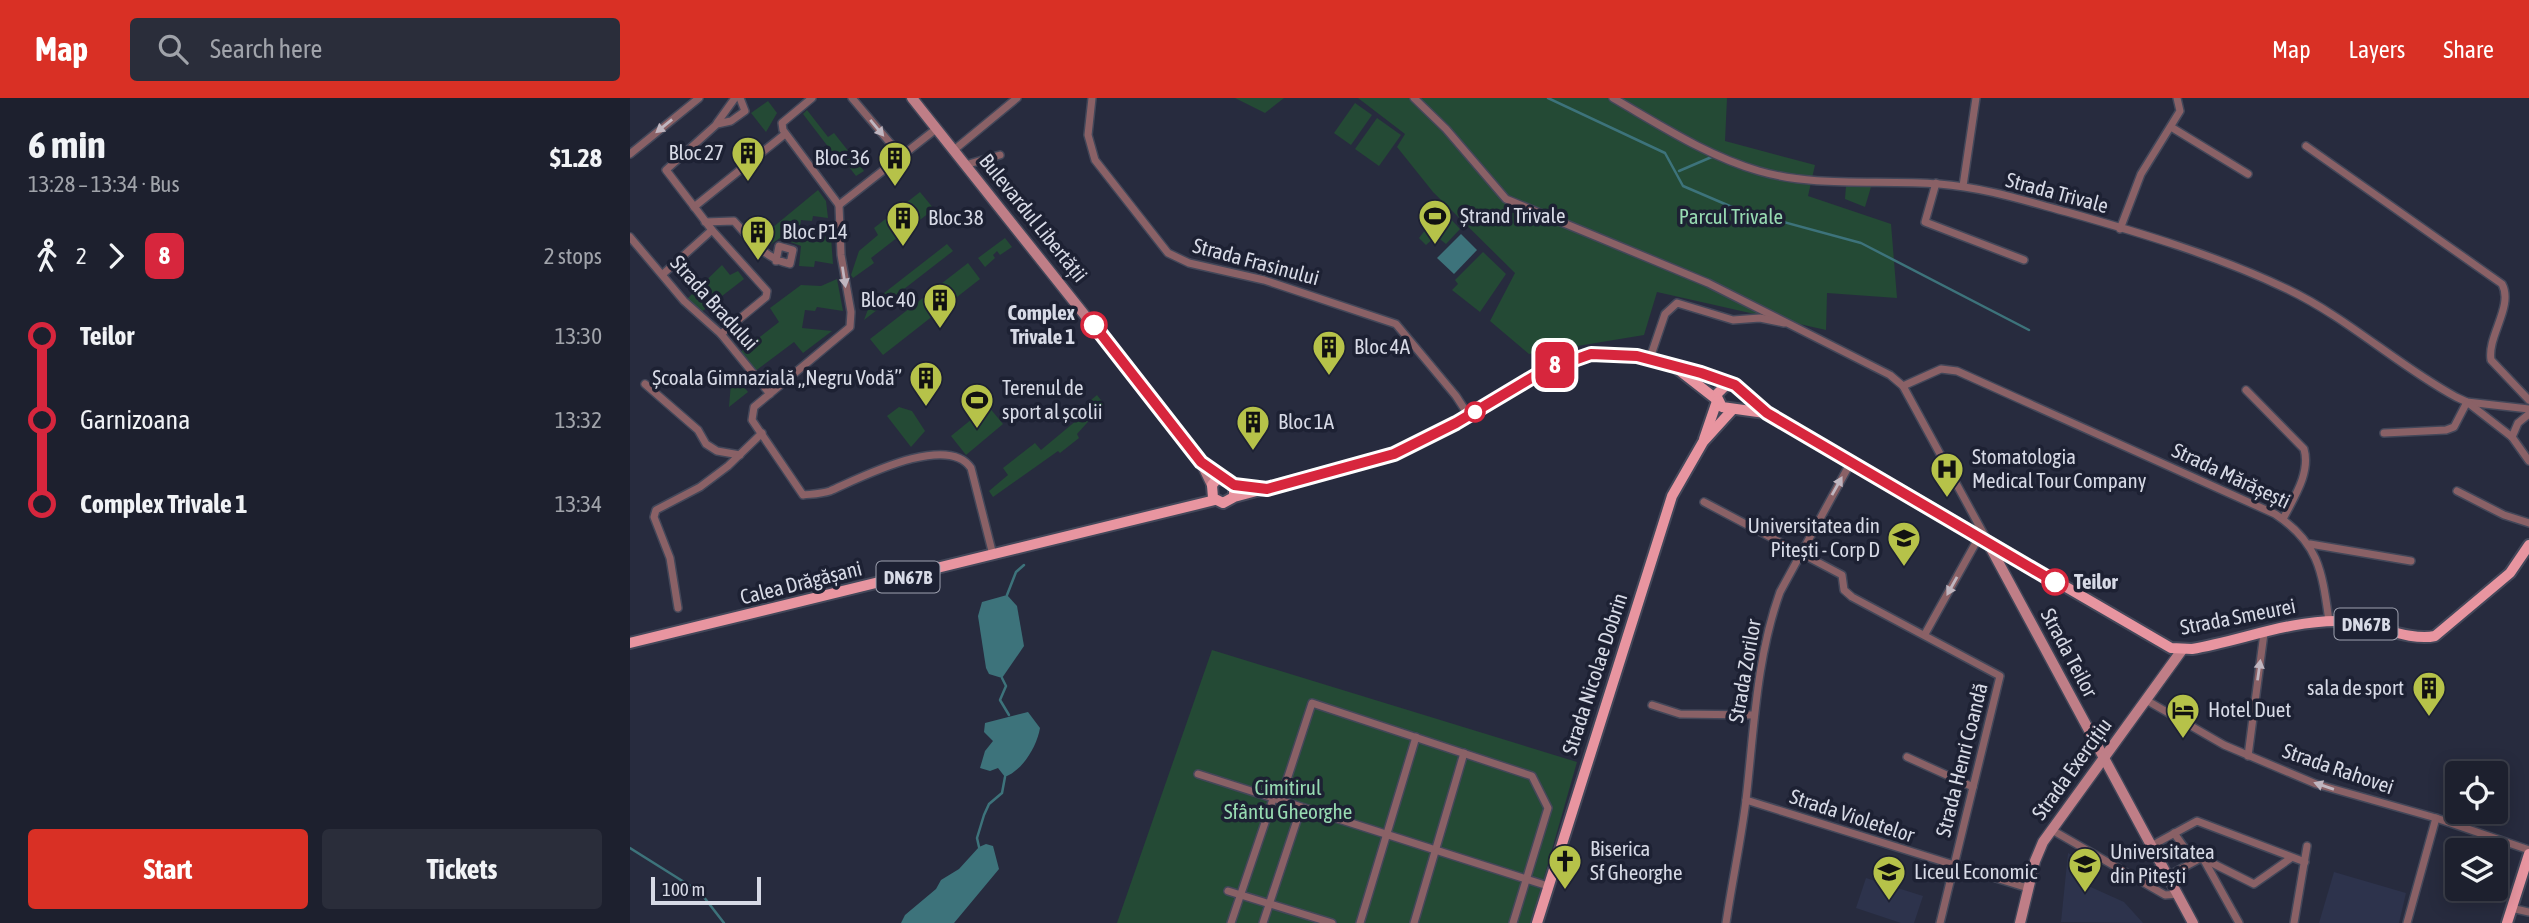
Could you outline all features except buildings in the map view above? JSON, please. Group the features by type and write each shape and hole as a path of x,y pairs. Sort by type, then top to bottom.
{"main road":[{"name":"Bulevardul Libertății","path":"912,98 1201,462 1214,489"},
{"path":"1214,489 1267,489 1394,454 1468,416 1543,371 1573,358 1605,353 1650,358 1670,363 1727,384 1735,385 1741,391 1742,399 1734,409 1722,407 1717,400 1670,363"},
{"path":"1717,400 1720,388 1727,384"},
{"name":"Strada Smeurei","path":"1741,391 1767,413 2155,640 2182,650 2329,621 2358,622 2421,636 2435,636 2474,606 2526,559 2529,545"},
{"name":"Strada Nicolae Dobrin","path":"1537,923 1672,496 1703,442 1717,400"},
{"name":"Strada Nicolae Dobrin","path":"1703,442 1734,409"},
{"name":"Strada Smeurei","path":"1734,409 1767,413"},
{"name":"Calea Drăgășani","path":"630,642 1185,508 1214,489 1223,503 1234,491"},
{"name":"Strada Teilor","path":"1984,540 2193,923"},
{"name":"Strada Exercițiu","path":"2020,923 2038,853 2182,650"},
{"path":"2507,923 2529,852"}],"street":[{"path":"630,154 699,98"},
{"path":"721,334 768,294 705,222 666,170 717,124 735,98"},
{"path":"717,124 731,121 746,111 740,98"},
{"path":"812,98 782,123 785,134 839,205 841,256 850,327 770,394 751,413 752,420 803,495 830,491 849,480 902,462 948,456 965,461 971,468 993,556"},
{"path":"852,98 902,158"},
{"path":"954,150 1017,98"},
{"name":"Strada Frasinului","path":"1092,98 1088,135 1095,160 1168,253 1189,263 1264,280 1396,324 1448,387 1468,416"},
{"name":"Strada Teilor","path":"1415,98 1447,129 1506,198 1524,208 1552,215 1734,296 1881,368 1903,386 1984,540"},
{"name":"Strada Trivale","path":"1613,98 1690,141 1761,172 1824,180 1964,186 2207,256 2288,289 2360,332 2439,388 2467,402 2512,437 2529,461"},
{"path":"1964,186 1976,98"},
{"path":"2120,229 2141,174 2180,111 2177,98"},
{"path":"2171,127 2248,174"},
{"path":"839,205 936,129"},
{"path":"694,207 785,134"},
{"path":"2306,146 2502,284 2505,297 2492,341 2491,360 2529,400"},
{"path":"965,165 1000,155"},
{"path":"1936,183 1925,222 2024,260"},
{"path":"705,222 734,221 760,251 776,261"},
{"path":"663,274 712,230"},
{"name":"Strada Bradului","path":"630,237 684,301 721,334 770,394"},
{"path":"1650,358 1665,314 1672,304 1677,303 1733,320 1760,318 1796,326"},
{"name":"Strada Mărășești","path":"1903,386 1941,369 1957,371 2283,519 2296,528 2310,544 2323,575 2329,621"},
{"path":"645,384 698,430 706,444 717,451 740,455"},
{"path":"2246,390 2299,442 2306,457 2296,495 2283,519"},
{"path":"2384,433 2446,430 2454,427 2467,402"},
{"name":"Strada Trivale","path":"2467,402 2529,411"},
{"name":"Strada Trivale","path":"2512,437 2518,423 2529,411"},
{"path":"678,608 670,558 654,517 656,510 700,487 728,466 762,433"},
{"name":"Strada Zorilor","path":"1726,923 1746,800 1752,715 1772,615 1780,592 1800,553 1851,462"},
{"path":"2457,491 2504,515 2529,523"},
{"path":"1704,502 1800,553"},
{"path":"1925,634 1984,540"},
{"path":"2310,544 2411,561"},
{"name":"Strada Henri Coandă","path":"1800,553 1842,575 1844,590 1852,597 2000,676 1940,923"},
{"path":"2248,756 2264,633"},
{"name":"Strada Rahovei","path":"2146,700 2248,756 2316,784 2436,818 2529,852"},
{"path":"1231,923 1312,703 1532,776 1548,808 1513,923"},
{"path":"1652,705 1680,714 1752,715"},
{"path":"1360,923 1416,737"},
{"path":"1414,923 1464,753"},
{"path":"1907,757 1973,787"},
{"path":"1198,774 1548,886"},
{"name":"Strada Violetelor","path":"1746,800 2028,888"},
{"path":"1263,923 1301,808"},
{"path":"2407,923 2436,818"},
{"path":"2151,846 2197,821 2305,862"},
{"path":"2052,830 2165,895 2178,894"},
{"path":"2174,833 2186,850 2254,884 2291,858"},
{"path":"2294,923 2307,846"},
{"path":"2168,876 2199,859 2204,860"},
{"path":"2204,860 2239,923"},
{"path":"1228,891 1332,923"},
{"path":"2511,908 2529,912"}],"shaded area":[{"path":"1461,234 1477,250 1454,274 1437,258"},
{"path":"1007,595 1017,606 1024,646 1002,678 989,674 986,668 978,616 982,602"},
{"path":"1028,712 1040,728 1032,750 1018,769 1005,777 998,768 990,771 980,768 985,751 993,741 984,732 985,723"},
{"path":"986,844 993,846 999,869 954,923 901,923 905,915 936,889 941,880 959,869 979,847"},
{"name":"Universitatea din Pitești","path":"2068,853 2091,864 2084,884 2124,902 2143,923 2061,922"},
{"path":"2334,872 2406,893 2399,923 2319,923"},
{"name":"Liceul Economic","path":"1866,878 1923,896 1914,923 1901,923 1856,908"}],"green space":[{"path":"1235,98 1284,98 1265,113"},
{"name":"Parcul Trivale","path":"1358,98 1727,98 1725,141 1815,165 1808,196 1891,224 1897,298 1827,293 1826,330 1657,292 1644,335 1529,354 1490,321 1515,273 1433,192 1397,147 1405,134"},
{"path":"768,101 777,113 766,132 751,113"},
{"path":"1355,103 1372,115 1351,145 1334,133"},
{"path":"807,110 828,137 834,133 864,171 856,176 839,154 836,157 803,114"},
{"path":"1377,118 1401,135 1379,166 1355,149"},
{"path":"1846,186 1871,187 1865,207 1845,199"},
{"path":"818,190 826,201 828,218 813,216 812,221 801,220 798,239 818,242 818,236 831,237 833,264 815,261 814,267 799,266 801,246 780,238 762,250 755,242"},
{"path":"920,192 934,209 871,258 874,263 853,278 851,275 859,251 878,235 874,228"},
{"path":"1434,201 1460,229 1446,244 1436,236 1426,245 1419,238 1435,217 1442,214"},
{"path":"1005,238 1012,247 1000,255 997,251 993,255 995,258 985,267 978,258"},
{"path":"947,244 953,251 864,320 870,304"},
{"path":"1483,252 1506,274 1480,312 1452,290 1458,284 1455,280"},
{"path":"968,263 980,279 883,355 870,339"},
{"path":"722,265 730,275 738,271 744,279 700,313 686,300"},
{"path":"837,279 843,311 817,307 815,311 805,310 802,328 832,331 803,353 794,342 754,372 739,353 779,322 770,308 801,285 821,286"},
{"path":"732,371 748,392 729,407"},
{"path":"1097,395 1104,404 1077,434 1079,438 993,497 989,491 1008,475 1003,468 1035,443 1041,450 1089,410 1085,405"},
{"name":"Terenul de sport al școlii","path":"988,406 1003,424 966,455 951,436"},
{"path":"899,407 912,411 925,431 911,447 887,416"},
{"name":"Cimitirul Sfântu Gheorghe","path":"1212,650 1577,762 1531,923 1117,923"}],"waterway":[{"path":"1548,98 1665,153 1683,186 1739,210 1861,243 2029,330"},
{"path":"1679,171 1714,156"},
{"path":"1007,595 1016,572 1024,565"},
{"path":"1002,678 1006,686 1000,700 1009,715"},
{"path":"979,847 977,838 984,815 989,804 1002,793 1005,777"},
{"path":"630,848 700,892 724,923"}],"bus line":[{"name":"8","path":"1094,325 1201,462 1234,485 1267,489 1394,454 1456,423 1558,364 1591,354 1637,356 1686,368 1735,385 1767,413 2055,582"}],"place":[{"name":"Bloc 27","path":"748,183"},
{"name":"Bloc 36","path":"895,188"},
{"name":"Ștrand Trivale","path":"1435,246"},
{"name":"Bloc 38","path":"903,248"},
{"name":"Bloc P14","path":"758,262"},
{"name":"Complex Trivale 1","path":"1094,325"},
{"name":"Bloc 40","path":"940,330"},
{"name":"Bloc 4A","path":"1329,377"},
{"name":"Școala Gimnazială „Negru Vodă”","path":"926,408"},
{"name":"Terenul de sport al școlii","path":"977,430"},
{"name":"Bloc 1A","path":"1253,452"},
{"name":"Stomatologia Medical Tour Company","path":"1947,499"},
{"name":"Universitatea din Pitești - Corp D","path":"1904,568"},
{"name":"Teilor","path":"2055,582"},
{"name":"sala de sport","path":"2429,718"},
{"name":"Hotel Duet","path":"2183,740"},
{"name":"Biserica Sf Gheorghe","path":"1565,891"},
{"name":"Universitatea din Pitești","path":"2085,894"},
{"name":"Liceul Economic","path":"1889,902"}]}
